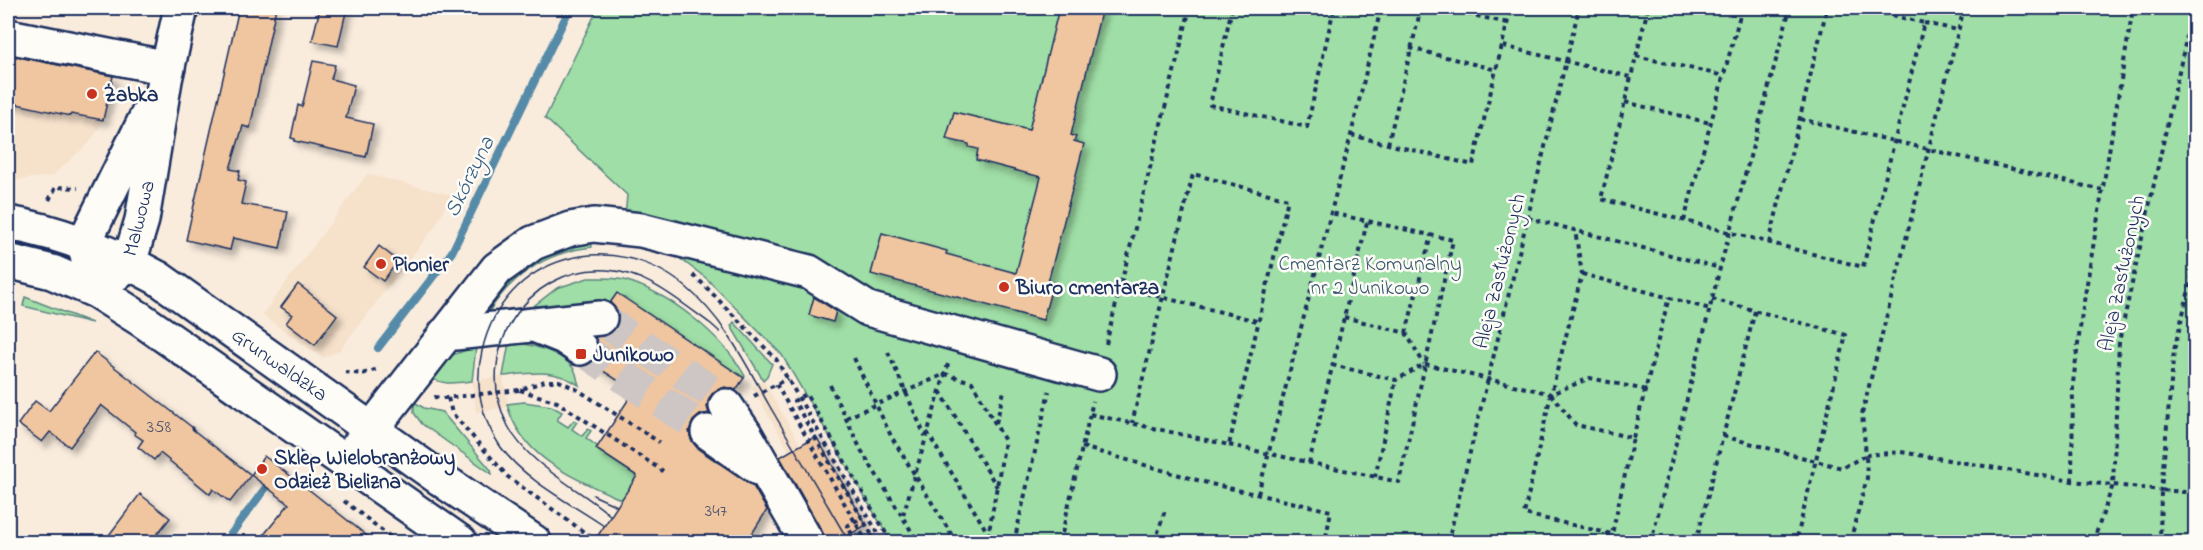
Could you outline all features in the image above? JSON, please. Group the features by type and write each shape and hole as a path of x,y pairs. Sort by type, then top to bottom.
{"street":[{"name":"Malwowa","path":"166,74 84,243 96,291 129,262 142,220 166,74 181,8"},
{"path":"8,36 166,74"},
{"name":"Grunwaldzka","path":"8,223 41,229 84,243 129,262 169,286 534,543"},
{"path":"346,462 497,269 533,243 570,229 594,225 641,230 809,272 868,309 1099,374"},
{"name":"Grunwaldzka","path":"8,261 52,272 96,291 142,320 460,543"},
{"path":"445,334 600,318"},
{"path":"534,325 564,337 580,348"},
{"path":"728,412 807,543"}],"path":[{"path":"1060,543 1120,287 1190,8"},
{"path":"1232,8 1210,105 1307,127 1334,8"},
{"path":"1258,494 1351,135 1381,8"},
{"path":"1388,144 1421,8"},
{"path":"1442,8 1508,24"},
{"path":"1351,135 1473,165 1511,8"},
{"name":"Aleja Zasłużonych","path":"1448,543 1580,8"},
{"path":"1648,8 1601,199 1863,267 1924,23"},
{"path":"1684,221 1742,8"},
{"path":"1652,543 1729,233 1790,8"},
{"path":"1769,243 1827,8"},
{"path":"1862,8 1959,30"},
{"path":"1850,543 1867,478 1862,414 1964,8"},
{"path":"2072,481 2073,383 2082,313 2133,8"},
{"name":"Aleja Zasłużonych","path":"2093,543 2113,485 2119,342 2193,8"},
{"path":"1503,46 1631,77"},
{"path":"1410,48 1497,70"},
{"path":"1636,56 1720,75"},
{"path":"1624,102 1710,123"},
{"path":"1800,118 2102,190"},
{"path":"1132,423 1193,174 1288,199 1229,445"},
{"path":"1090,414 1399,482 1453,240 1331,213"},
{"path":"1528,218 1720,268"},
{"path":"1309,463 1367,222"},
{"path":"1575,230 1582,274 1551,393 1524,514 1612,534 1669,297"},
{"path":"1406,333 1431,235"},
{"path":"2160,543 2161,490 2174,350 2196,261"},
{"path":"685,270 702,283 776,359 883,543"},
{"path":"1582,274 1710,309"},
{"path":"1120,287 1257,321"},
{"path":"1712,299 1846,335 1796,543"},
{"path":"1696,543 1755,311"},
{"path":"1344,317 1406,333 1425,364"},
{"path":"903,515 957,334"},
{"path":"888,352 905,392 927,434 989,536"},
{"path":"854,358 891,436 956,543"},
{"path":"1014,543 1056,361"},
{"path":"1332,365 1396,380 1425,364 1551,393 1590,378 1646,390"},
{"path":"846,418 945,374 972,382 1005,441 987,543"},
{"path":"728,412 788,378"},
{"path":"1375,477 1396,380"},
{"path":"427,395 448,398 519,390 545,381 559,381 578,390 659,442"},
{"path":"776,384 855,522 864,542 878,534"},
{"path":"830,385 861,450 903,515 918,543"},
{"path":"519,390 556,402 663,471"},
{"path":"940,390 998,488"},
{"path":"996,424 1004,391"},
{"path":"1551,393 1576,425 1634,438"},
{"path":"876,543 794,401 806,394 891,543"},
{"path":"448,398 452,413 508,477 595,540"},
{"path":"1723,436 1842,468 1866,455 1901,452 2072,481 2194,493 2196,470"},
{"path":"1082,447 1211,484 1331,511 1325,543"},
{"path":"1155,543 1165,510"},
{"path":"857,543 847,526 862,518"}],"shaded area":[{"path":"8,40 116,64 101,126 88,144 52,176 8,181"},
{"path":"367,174 451,195 436,225 339,351 323,358 262,315"},
{"path":"503,376 508,407 476,412 472,381"},
{"path":"763,380 857,542 842,542 752,387"}],"green space":[{"name":"Cmentarz Komunalny nr 2 Junikowo","path":"598,8 2195,8 2195,542 891,542 782,355 706,278 625,218 627,195 545,118"},
{"path":"590,237 592,247 559,254 531,268 507,289 487,315 480,314 518,267"},
{"path":"588,278 624,280 641,286 676,305 709,331 723,346 745,376 744,378 638,307 621,312 609,308 569,304 530,309 557,288"},
{"path":"25,297 92,323 23,306"},
{"path":"734,322 772,364 763,380 731,326"},
{"path":"509,342 526,344 563,359 575,371 579,385 551,374 503,376"},
{"path":"476,347 472,381 444,383 428,376 449,356"},
{"path":"414,402 424,408 442,412 492,474 422,424 414,413"},
{"path":"524,402 551,406 562,412 557,420 568,427 574,420 577,422 572,429 582,436 588,429 591,431 586,438 597,446 596,449 656,488 645,511 564,472 545,459 529,444 516,426 507,404"}],"building":[{"path":"239,8 276,8 250,128 243,126 230,169 240,171 238,180 246,182 241,204 288,212 280,248 233,238 230,250 186,240"},
{"path":"320,8 347,8 338,46 312,41"},
{"path":"1059,8 1102,8 1071,135 1076,137 1074,141 1084,144 1048,282 1053,283 1043,320 871,274 882,233 947,251 946,254 1016,273 1041,177 976,160 978,149 969,147 969,144 946,139 954,112 1029,130"},
{"path":"8,55 113,76 103,120 71,114 70,116 8,102"},
{"path":"313,61 335,65 331,79 354,85 346,118 373,124 366,157 294,141 295,139 291,138 298,105 302,107"},
{"name":"Pionier","path":"379,246 398,261 383,281 364,267"},
{"path":"298,284 337,315 315,345 286,323 292,315 281,307"},
{"path":"617,293 744,378 736,390 725,387 715,391 709,398 707,407 709,413 700,415 693,421 689,431 691,440 698,449 753,486 767,510 746,543 593,543 637,476 596,449 634,391 591,363 599,350 595,337 610,333 617,325 619,316 610,303"},
{"path":"814,297 836,311 833,322 809,315"},
{"path":"95,352 251,475 230,502 213,489 210,494 160,453 154,460 138,447 143,440 101,405 70,447 50,432 42,442 18,424 35,401 49,411"},
{"path":"816,436 866,525 836,543 826,543 823,533 780,457"},
{"path":"264,456 376,543 257,543 289,504 251,475"},
{"path":"140,494 170,518 150,543 103,543"}],"waterway":[{"name":"Skórzyna","path":"378,348 452,252 570,8"},
{"name":"Skórzyna","path":"225,542 273,478"}],"tunnel":[{"path":"600,318 713,393 726,406"},
{"path":"580,348 708,432"}],"tram line":[{"path":"604,526 534,480 510,458 500,446 488,424 479,388 482,351 494,318 513,292 537,272 564,260 595,255 626,258 657,268 686,287 712,313 742,357 849,542"},
{"path":"611,516 528,453 508,426 498,399 496,371 501,344 513,320 530,298 552,282 578,272 607,270 622,272 649,282 675,298 720,332"},
{"path":"593,495 617,506"}],"place":[{"name":"Żabka","path":"92,94"},
{"name":"Pionier","path":"381,264"},
{"name":"Biuro cmentarza","path":"1004,287"},
{"name":"Junikowo","path":"581,354"},
{"name":"Sklep Wielobranżowy Odzież Bielizna","path":"262,469"}]}
